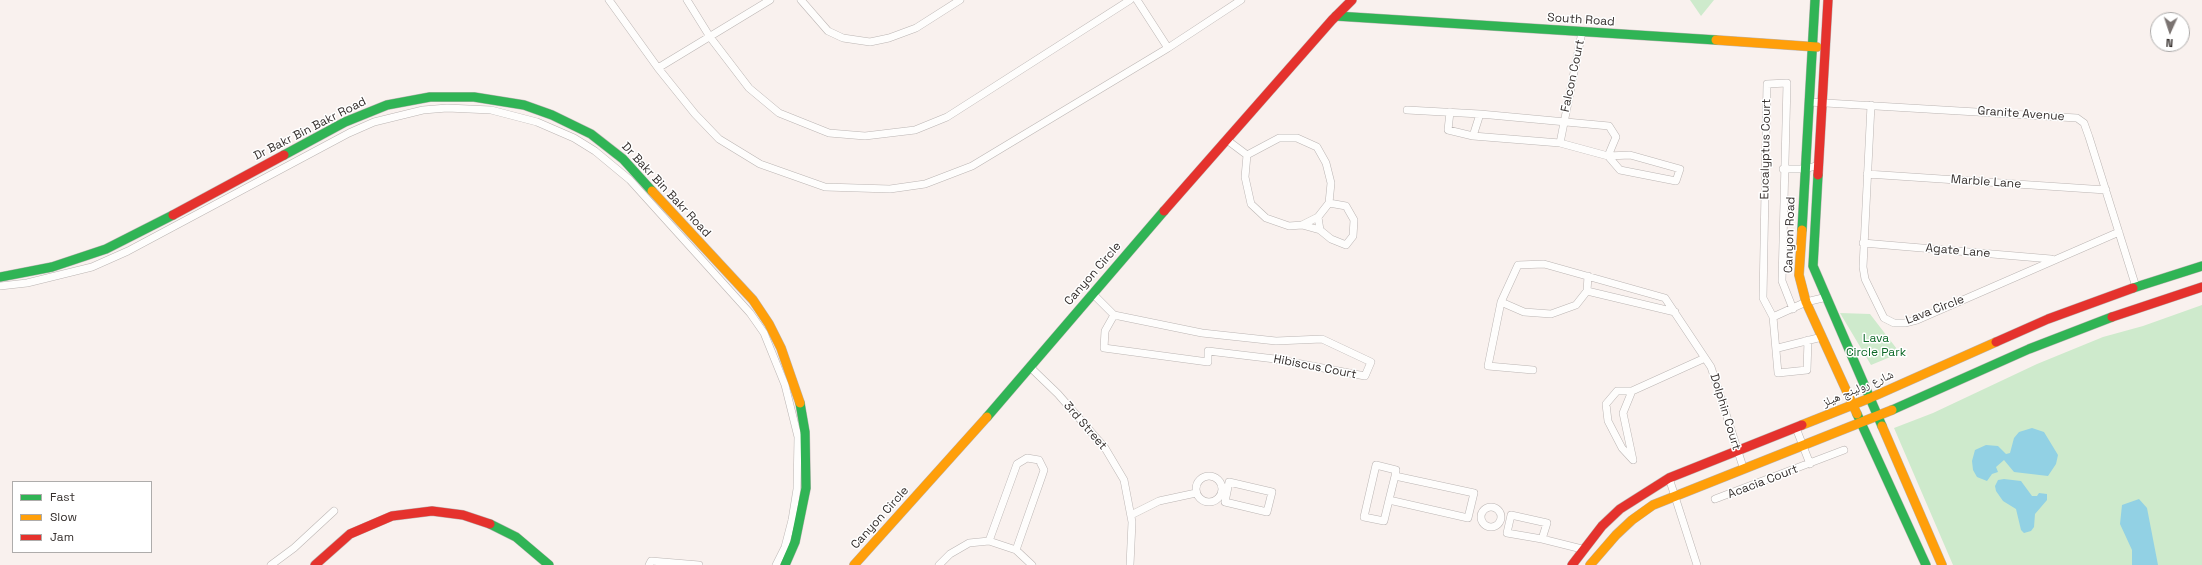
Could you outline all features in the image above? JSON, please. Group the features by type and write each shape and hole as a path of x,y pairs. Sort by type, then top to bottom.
{"main road":[{"name":"Canyon Circle","path":"854,565 1031,368 1092,293 1336,16 1352,0"},
{"name":"Canyon Road","path":"1814,0 1799,275 1806,302 1854,404 1926,565"},
{"name":"Canyon Road","path":"1828,0 1813,266 1942,565"},
{"name":"South Road","path":"1336,16 1812,48 1825,46"},
{"name":"Dr Bakr Bin Bakr Road","path":"0,277 52,267 106,249 133,237 345,122 387,105 430,97 474,97 524,105 552,115 590,134 623,159 752,300 769,324 781,348 799,400 805,432 807,460 806,488 801,517 795,542 785,565"},
{"name":"شارع رولينج هيلز","path":"1572,565 1582,549 1620,509 1669,478 1870,398 2048,319 2136,287 2202,266"},
{"path":"1590,565 1616,534 1632,520 1653,505 1675,495 1861,420 1926,396 2041,344 2096,322 2202,287"},
{"path":"314,565 350,534 363,527 392,516 432,511 463,515 499,527 516,538 549,565"}],"street":[{"path":"609,0 658,68 695,114 719,138 760,164 825,187 890,189 925,184 972,166 1168,48 1241,0"},
{"path":"687,0 710,37 749,88 779,113 829,133 865,136 915,130 947,117 1130,0"},
{"path":"658,68 770,0"},
{"path":"801,0 828,31 843,38 870,42 889,38 916,28 960,0"},
{"path":"1137,0 1168,48"},
{"name":"Falcon Court","path":"1560,143 1582,32"},
{"name":"Eucalyptus Court","path":"1793,308 1782,281 1787,83 1766,84 1763,298 1774,317 1778,348 1778,373 1807,370 1808,340"},
{"name":"Granite Avenue","path":"1809,102 2077,118 2084,123 2136,287"},
{"name":"Lava Circle","path":"1871,106 1863,243 1865,279 1884,318 1894,323 1905,323 1916,320 2119,232"},
{"path":"0,286 64,274 92,266 121,254 350,133 374,122 423,110 447,108 491,110 537,122 558,130 588,146 630,180 750,313 764,333 785,385 798,437 797,489 792,520 785,547 776,565"},
{"name":"Falcon Court","path":"1407,110 1480,114 1609,126 1616,137 1608,156"},
{"path":"1450,112 1448,130 1473,136 1560,143 1608,156 1630,155 1680,169 1676,181 1620,170 1608,156"},
{"path":"1473,136 1480,114"},
{"path":"1247,155 1279,138 1297,138 1317,147 1326,163 1331,183 1329,203 1318,217 1302,225"},
{"path":"1227,140 1247,155"},
{"path":"1247,155 1245,177 1251,204 1266,218 1289,226 1302,225 1320,230 1332,239 1346,245 1353,236 1354,220 1346,206 1329,203"},
{"name":"Eucalyptus Court","path":"1784,169 1805,169 1819,165"},
{"name":"Marble Lane","path":"1867,174 2106,190"},
{"path":"1318,217 1320,230"},
{"name":"Agate Lane","path":"1863,243 2054,259"},
{"name":"Dolphin Court","path":"1533,370 1488,366 1500,302 1518,265 1544,264 1665,298 1711,367 1743,467"},
{"path":"1500,302 1524,312 1551,314 1576,305 1587,291 1588,276"},
{"path":"1587,291 1675,312"},
{"path":"1092,293 1114,315"},
{"path":"1774,317 1806,302 1827,297"},
{"name":"Hibiscus Court","path":"1114,315 1209,334 1276,341 1322,339 1372,362 1365,376 1275,359 1208,351 1208,362 1104,348 1105,331 1114,315"},
{"path":"1778,348 1822,337"},
{"name":"Dolphin Court","path":"1632,391 1623,413 1633,460 1622,448 1608,421 1606,404 1617,391 1632,391 1705,358"},
{"name":"3rd Street","path":"1031,368 1058,394 1105,448 1124,480 1131,515 1130,565"},
{"name":"Acacia Court","path":"1796,428 1810,464"},
{"name":"Acacia Court","path":"1716,499 1844,450"},
{"path":"989,541 1017,464 1027,458 1040,460 1044,470 1016,550"},
{"path":"1376,465 1396,470 1389,500 1384,521 1364,517 1376,465"},
{"path":"1224,492 1218,499 1210,502 1201,500 1196,493 1199,481 1206,476 1218,480 1224,492 1225,502 1268,512 1272,492 1230,482 1224,492"},
{"path":"1389,500 1468,518 1474,493 1395,476"},
{"path":"1669,478 1697,565"},
{"path":"1131,515 1159,500 1196,493"},
{"path":"1489,508 1495,509 1500,514 1500,520 1496,525 1487,526 1482,522 1482,514 1489,508"},
{"path":"1470,510 1482,514"},
{"path":"271,565 294,548 334,511"},
{"path":"1542,539 1546,523 1511,515 1507,533 1542,539 1582,549"},
{"path":"1500,520 1509,524"},
{"path":"939,565 950,554 969,543 989,541 1016,550 1032,565"},
{"path":"649,565 651,561 699,565"}],"green space":[{"path":"1690,0 1714,0 1701,16"},
{"path":"2202,305 2202,565 1953,565 1894,428 1933,413 2037,364 2103,337 2143,326"},
{"name":"Lava Circle Park","path":"1840,313 1870,314 1900,353 1871,365"}],"water":[{"path":"2032,428 2044,432 2058,455 2056,464 2048,476 2014,472 2004,460 1996,467 1998,472 1992,474 1987,481 1977,477 1973,470 1972,461 1975,450 1986,445 1998,446 2006,454 2010,453 2014,438 2019,432"},
{"path":"2004,479 2021,481 2032,496 2037,496 2039,493 2047,494 2047,500 2035,514 2034,527 2031,531 2024,533 2021,530 2016,509 2003,501 1996,491 1995,486 1998,480"},
{"path":"2139,499 2147,508 2158,565 2132,565 2132,550 2120,524 2122,505"}],"traffic: fast":[{"path":"1802,230 1815,0"},
{"path":"1336,16 1716,40"},
{"path":"284,155 345,122 387,105 430,97 474,97 524,105 552,115 591,134 623,159 652,191"},
{"path":"1818,175 1813,266 1882,426"},
{"path":"987,417 1164,211"},
{"path":"0,277 52,267 106,249 173,215"},
{"path":"2133,288 2202,266"},
{"path":"1892,410 2029,349 2112,317"},
{"path":"785,565 795,542 806,488 805,432 800,403"},
{"path":"1857,414 1926,565"},
{"path":"490,524 516,537 549,565"}],"traffic: slow":[{"path":"1716,40 1817,47"},
{"path":"652,191 753,300 769,324 781,348 800,403"},
{"path":"1802,230 1799,275 1806,302 1857,414"},
{"path":"1802,425 1870,398 1996,342"},
{"path":"1590,565 1616,535 1632,520 1653,505 1892,410"},
{"path":"854,565 987,417"},
{"path":"1882,426 1942,565"}],"traffic: jam":[{"path":"1164,211 1332,20 1352,0"},
{"path":"1818,175 1828,0"},
{"path":"173,215 284,155"},
{"path":"2112,317 2202,287"},
{"path":"1996,342 2048,319 2133,288"},
{"path":"1572,565 1602,526 1620,509 1669,478 1802,425"},
{"path":"315,565 350,534 392,516 432,511 463,515 490,524"}]}
